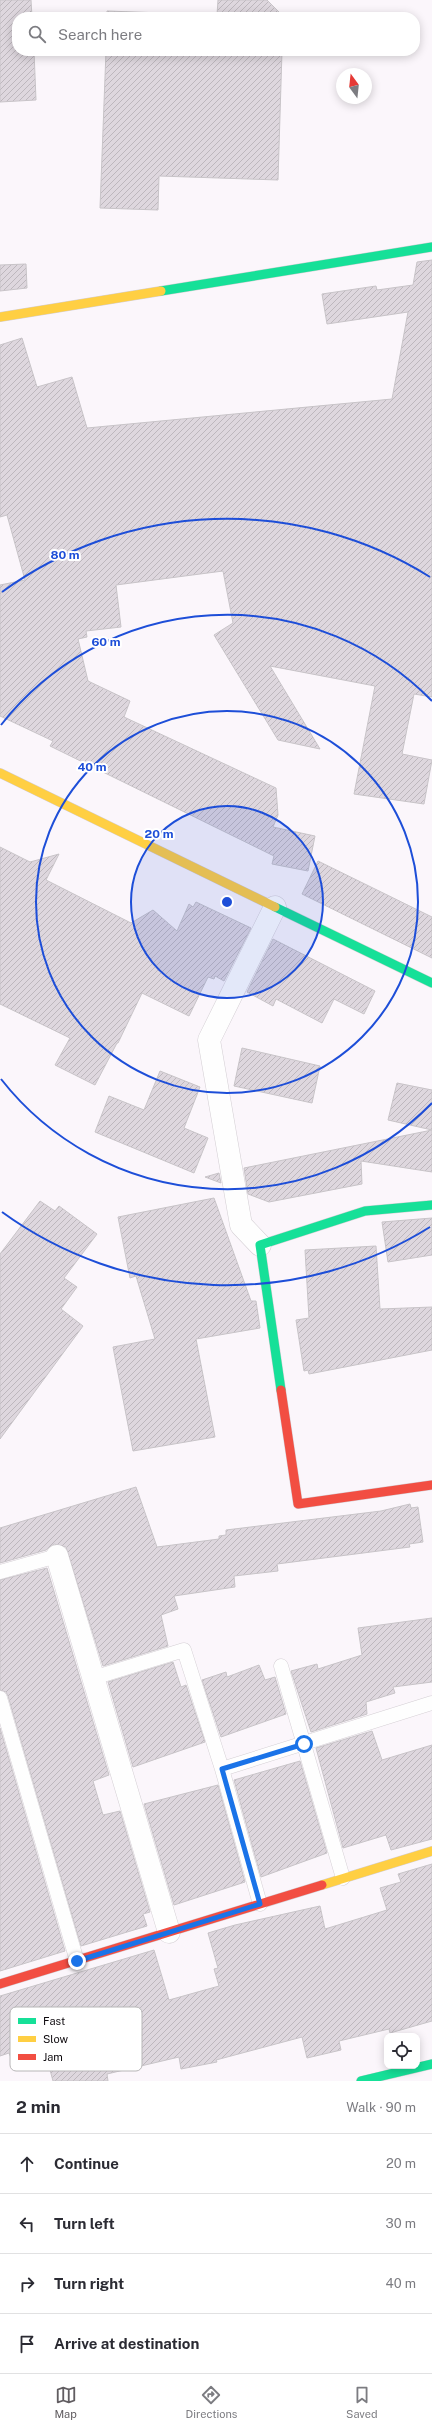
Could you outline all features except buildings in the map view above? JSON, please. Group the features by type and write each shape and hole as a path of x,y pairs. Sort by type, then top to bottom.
{"street":[{"path":"0,317 432,247"},
{"path":"0,773 432,983"},
{"path":"275,907 209,1040 241,1224 260,1245 298,1504 432,1485"},
{"path":"260,1245 365,1211 432,1204"},
{"path":"57,1556 169,1932"},
{"path":"0,1984 432,1851"},
{"path":"361,2081 432,2064"}],"lane":[{"path":"0,1572 57,1556"},
{"path":"93,1678 184,1650 222,1769 260,1904"},
{"path":"281,1666 343,1878"},
{"path":"222,1769 432,1703"},
{"path":"1,1707 77,1961"}],"traffic: fast":[{"path":"161,291 432,247"},
{"path":"275,907 432,983"},
{"path":"281,1390 260,1245 365,1211 432,1205"},
{"path":"361,2081 432,2064"}],"traffic: slow":[{"path":"0,317 161,291"},
{"path":"0,773 275,907"},
{"path":"322,1885 432,1851"}],"traffic: jam":[{"path":"281,1390 298,1504 432,1485"},
{"path":"0,1984 322,1885"}],"route":[{"path":"77,1961 260,1904 222,1769 304,1744"}]}
